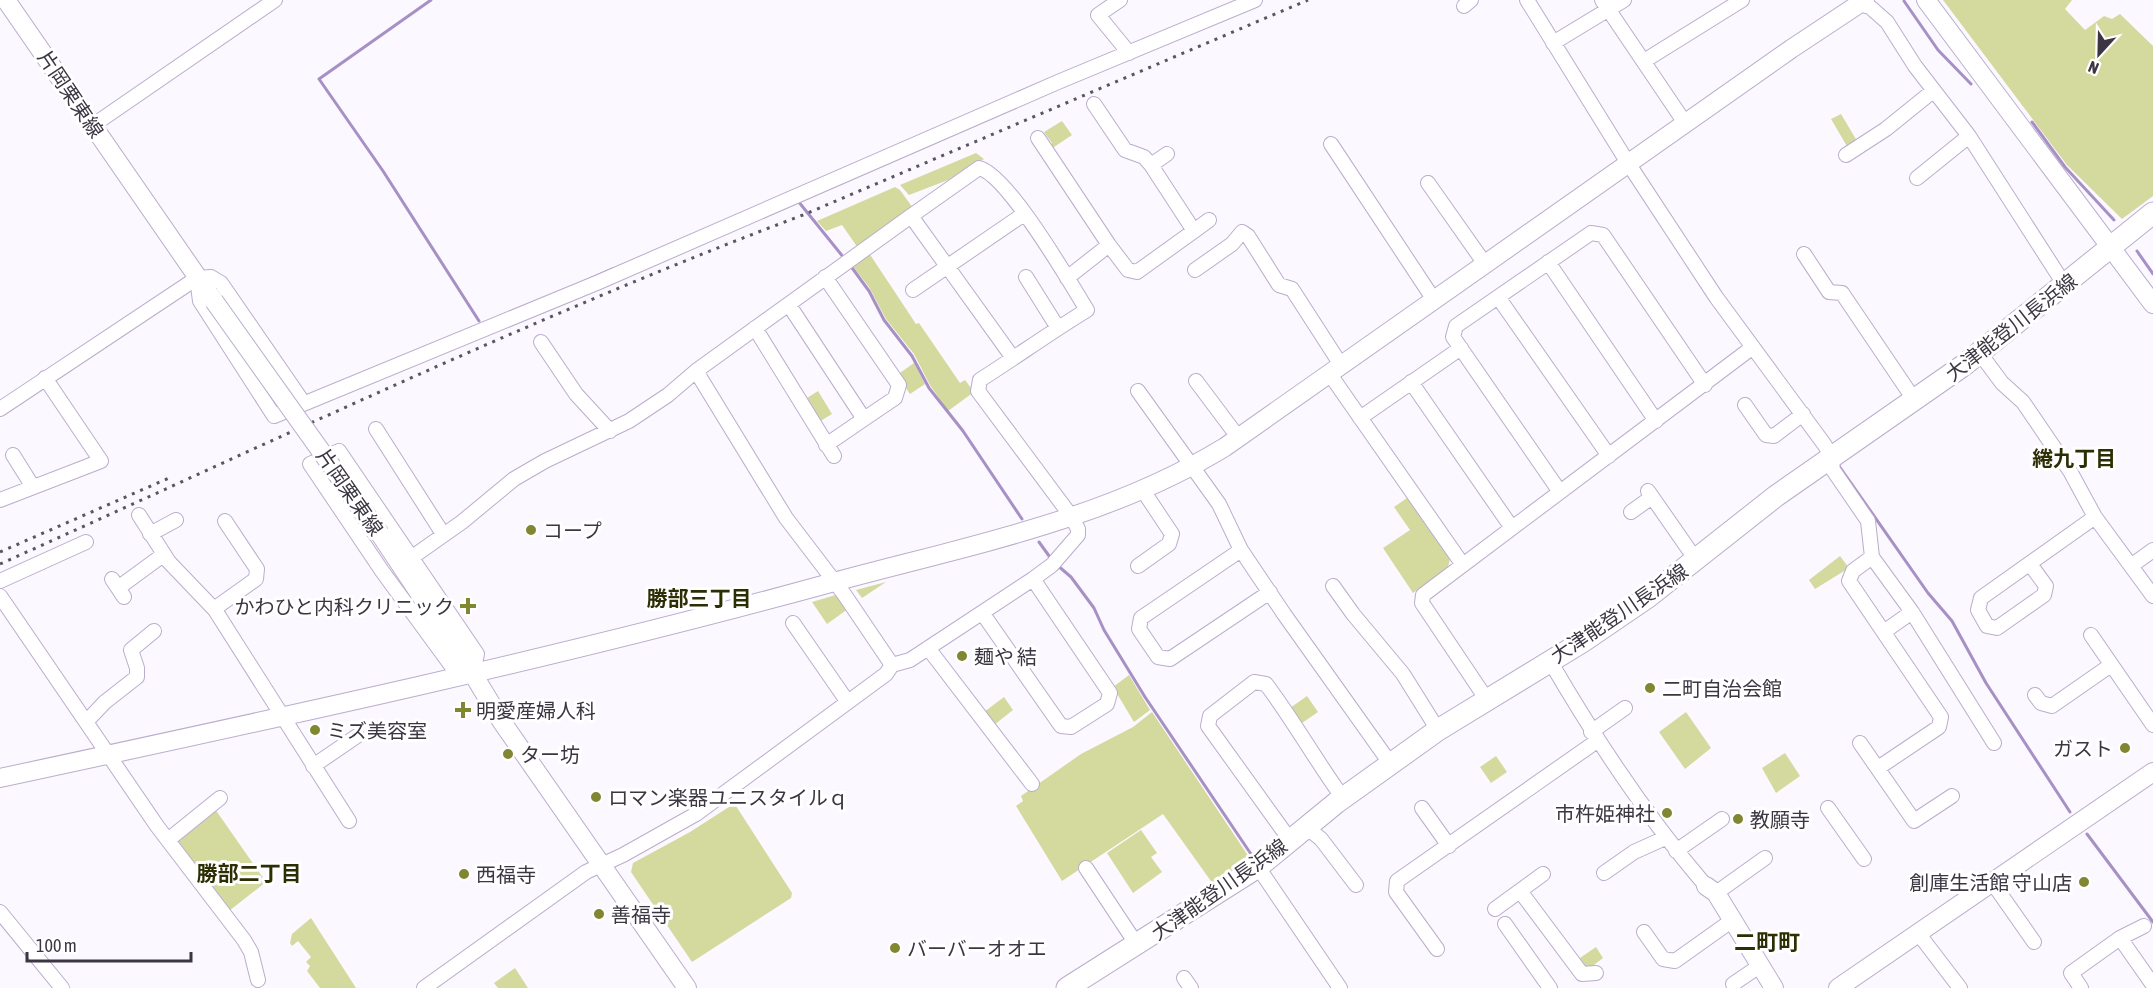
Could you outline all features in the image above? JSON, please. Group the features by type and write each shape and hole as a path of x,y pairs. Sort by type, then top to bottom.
{"main road":[{"name":"大津能登川長浜線","path":"1067,988 1258,867 1343,798 1438,730 1627,612 1831,455 1915,401 2112,248 2153,213"}],"street":[{"name":"片岡栗東線","path":"6,0 197,278 380,534 473,674 502,722 687,988"},
{"path":"92,126 275,0"},
{"path":"1120,0 1098,15 1129,53"},
{"path":"1527,0 1628,163 1716,297 1831,455 1833,470 1868,521 1872,556 1912,612 1994,743"},
{"path":"1553,43 1606,5 1624,0"},
{"path":"1644,62 1742,0"},
{"path":"1926,0 2153,304"},
{"path":"197,278 200,301 274,416 303,402 599,282 1251,1"},
{"path":"0,778 473,674 660,630 1020,533 1142,489 1193,466 1238,437 1860,1 1887,22 1933,92 1969,136 2064,284"},
{"path":"1606,5 1685,123"},
{"path":"1846,155 1886,129 1933,92"},
{"path":"1094,104 1125,150 1144,158 1151,165 1194,231"},
{"path":"1917,178 1969,136"},
{"path":"1038,138 1128,270 1137,272 1209,220"},
{"path":"1331,144 1434,300"},
{"path":"1151,165 1167,154"},
{"path":"411,558 514,479 545,461 610,431 668,395 696,371 979,168 990,170 1024,214 1087,310 980,380 978,391 1071,516 1078,529 1078,535 1054,563 983,614 910,660 892,665 886,674 696,814 586,872 424,988"},
{"path":"1428,183 1485,264"},
{"path":"913,290 1024,214"},
{"path":"911,216 1013,358"},
{"path":"1195,270 1232,244 1242,232 1248,236 1279,285 1292,290 1360,418 1463,565"},
{"path":"1560,492 1453,337 1456,326 1591,233 1603,235 1705,385"},
{"path":"1067,278 1109,244"},
{"path":"1804,254 1829,292 1842,293 1915,401"},
{"path":"1548,262 1656,421"},
{"path":"755,328 830,451 864,419 895,398 899,385 825,277"},
{"path":"0,409 197,278 211,278 221,283 303,402"},
{"path":"1026,278 1058,328"},
{"path":"1498,297 1609,456"},
{"path":"789,305 864,419"},
{"path":"541,342 576,394 610,431"},
{"path":"1487,700 1422,603 1423,595 1753,347"},
{"path":"1360,418 1461,348"},
{"path":"1979,352 2002,383 2023,402 2070,471 2095,517 2153,596"},
{"path":"696,371 786,518 892,665"},
{"path":"0,500 101,461 45,378"},
{"path":"1196,381 1238,437"},
{"path":"1411,382 1512,528"},
{"path":"1138,391 1219,504 1241,550 1390,763"},
{"path":"1745,405 1766,435 1774,436 1803,414"},
{"path":"376,429 443,534"},
{"path":"339,451 477,654 473,674 453,668 310,464 339,451"},
{"path":"13,455 33,487"},
{"path":"1138,566 1169,544 1172,534 1142,489"},
{"path":"1631,512 1650,494 1696,560"},
{"path":"349,521 375,503"},
{"path":"139,515 163,555 214,609 349,821"},
{"path":"2030,564 2046,586 2044,595 1997,628 1987,626 1978,610 1981,598 2095,517"},
{"path":"150,534 176,520"},
{"path":"214,609 256,579 257,568 225,521"},
{"path":"0,581 86,542"},
{"path":"1241,550 1141,618 1139,629 1151,647 1158,657 1170,659 1270,592"},
{"path":"2131,566 2153,550"},
{"path":"118,588 163,555"},
{"path":"1872,556 1852,571 1849,581 1886,631 1941,717 1939,727 1878,768"},
{"path":"983,614 1060,726 1071,727 1107,704 1110,693 1033,579"},
{"path":"1333,586 1403,674 1438,730"},
{"path":"0,596 168,840 244,940 251,952 258,980"},
{"path":"1886,631 1912,612"},
{"path":"793,623 847,701"},
{"path":"86,722 105,702 137,677 138,668 131,650 154,631"},
{"path":"2091,635 2153,725"},
{"path":"928,648 1032,784"},
{"path":"1550,661 1594,736 1665,838 1711,889 1734,919 1774,988"},
{"path":"2035,695 2041,703 2052,706 2111,665"},
{"path":"1343,798 1315,760 1295,722 1266,684 1254,682 1210,716 1208,726 1298,834 1321,839 1356,885"},
{"path":"1437,950 1396,892 1397,881 1449,846 1594,736 1625,708"},
{"path":"313,766 357,736"},
{"path":"1860,742 1914,821 1952,796"},
{"path":"1838,988 2153,772"},
{"path":"168,840 220,798"},
{"path":"1422,808 1449,846"},
{"path":"1828,808 1864,859"},
{"path":"1676,851 1722,819"},
{"path":"1604,873 1634,852 1665,838"},
{"path":"1711,889 1765,858"},
{"path":"1258,867 1340,988"},
{"path":"1086,868 1137,945"},
{"path":"1495,909 1543,874"},
{"path":"1992,882 2034,942"},
{"path":"1520,891 1581,974 1596,973"},
{"path":"0,912 62,988"},
{"path":"1644,932 1663,959 1675,961 1734,919"},
{"path":"1505,924 1550,988"},
{"path":"2081,988 2071,973 2120,938 2144,926"},
{"path":"1918,933 1960,988"},
{"path":"2120,938 2153,985"},
{"path":"1733,984 1761,965"}],"green space":[{"path":"1943,0 2072,0 2065,9 2085,30 2104,16 2112,19 2120,14 2153,46 2153,196 2122,219 2067,165"},
{"path":"1841,114 1857,141 1848,148 1831,119"},
{"path":"1062,121 1072,135 1051,149 1049,146 1052,143 1044,132"},
{"path":"976,153 984,159 948,180 909,195 900,185"},
{"path":"895,187 900,190 913,208 858,248 842,225 826,231 817,221"},
{"path":"869,253 916,324 919,323 960,383 965,380 974,392 948,411 930,385 914,354 886,319 869,287 852,265"},
{"path":"914,363 925,384 910,394 897,375"},
{"path":"818,391 832,414 819,422 808,405 810,402 807,398"},
{"path":"1407,498 1450,559 1448,567 1413,593 1383,548 1410,530 1394,507"},
{"path":"1840,556 1849,568 1815,589 1809,580"},
{"path":"886,582 862,598 856,590"},
{"path":"839,594 848,609 827,624 812,602"},
{"path":"1129,675 1150,710 1134,722 1113,687"},
{"path":"1307,696 1318,712 1302,723 1290,708"},
{"path":"1004,697 1013,710 994,725 984,712"},
{"path":"1152,712 1251,860 1213,884 1163,814 1062,881 1016,806 1023,801 1021,796 1081,754 1133,727"},
{"path":"1686,712 1711,748 1685,769 1659,732"},
{"path":"1785,753 1800,776 1776,793 1762,768"},
{"path":"1496,756 1507,772 1491,783 1480,767"},
{"path":"732,805 736,806 792,893 791,898 692,962 631,872 633,863 690,832"},
{"path":"215,809 266,882 229,911 178,843 179,837"},
{"path":"1141,830 1157,853 1151,857 1162,872 1133,893 1107,853"},
{"path":"311,918 356,988 320,988 307,971 310,966 306,962 311,957 298,941 292,946 290,943 292,934"},
{"path":"1596,947 1603,958 1590,968 1583,967 1577,960"},
{"path":"515,968 528,988 498,988 494,983"}],"waterway":[{"path":"431,0 319,79 383,171 479,321"},
{"path":"1904,1 1938,50 1971,84"},
{"path":"2032,122 2065,167 2114,220"},
{"path":"798,201 844,258"},
{"path":"2137,251 2153,274"},
{"path":"850,265 869,291 884,320 912,356 929,388 963,431 1022,519"},
{"path":"585,281 612,269"},
{"path":"1839,466 1928,593 1952,621 1986,683 2070,812"},
{"path":"1039,542 1052,560"},
{"path":"1057,565 1071,577 1094,608 1104,630 1145,697 1255,860"},
{"path":"2087,834 2153,922"}],"railway":[{"path":"0,564 499,339 599,296 803,215 1308,0"},
{"path":"0,552 169,478"}],"place":[{"name":"コープ","path":"531,530"},
{"name":"かわひと内科クリニック","path":"468,606"},
{"name":"麺や 結","path":"962,656"},
{"name":"二町自治会館","path":"1650,688"},
{"name":"明愛産婦人科","path":"463,710"},
{"name":"ミズ美容室","path":"315,730"},
{"name":"ガスト","path":"2125,748"},
{"name":"ター坊","path":"508,754"},
{"name":"ロマン楽器ユニスタイルｑ","path":"596,797"},
{"name":"市杵姫神社","path":"1667,813"},
{"name":"教願寺","path":"1738,819"},
{"name":"西福寺","path":"464,874"},
{"name":"創庫生活館 守山店","path":"2084,882"},
{"name":"善福寺","path":"599,914"},
{"name":"バーバーオオエ","path":"895,948"}],"district":[{"name":"綣九丁目","path":"2074,458"},
{"name":"勝部三丁目","path":"699,598"},
{"name":"勝部二丁目","path":"249,873"},
{"name":"二町町","path":"1767,942"}]}
